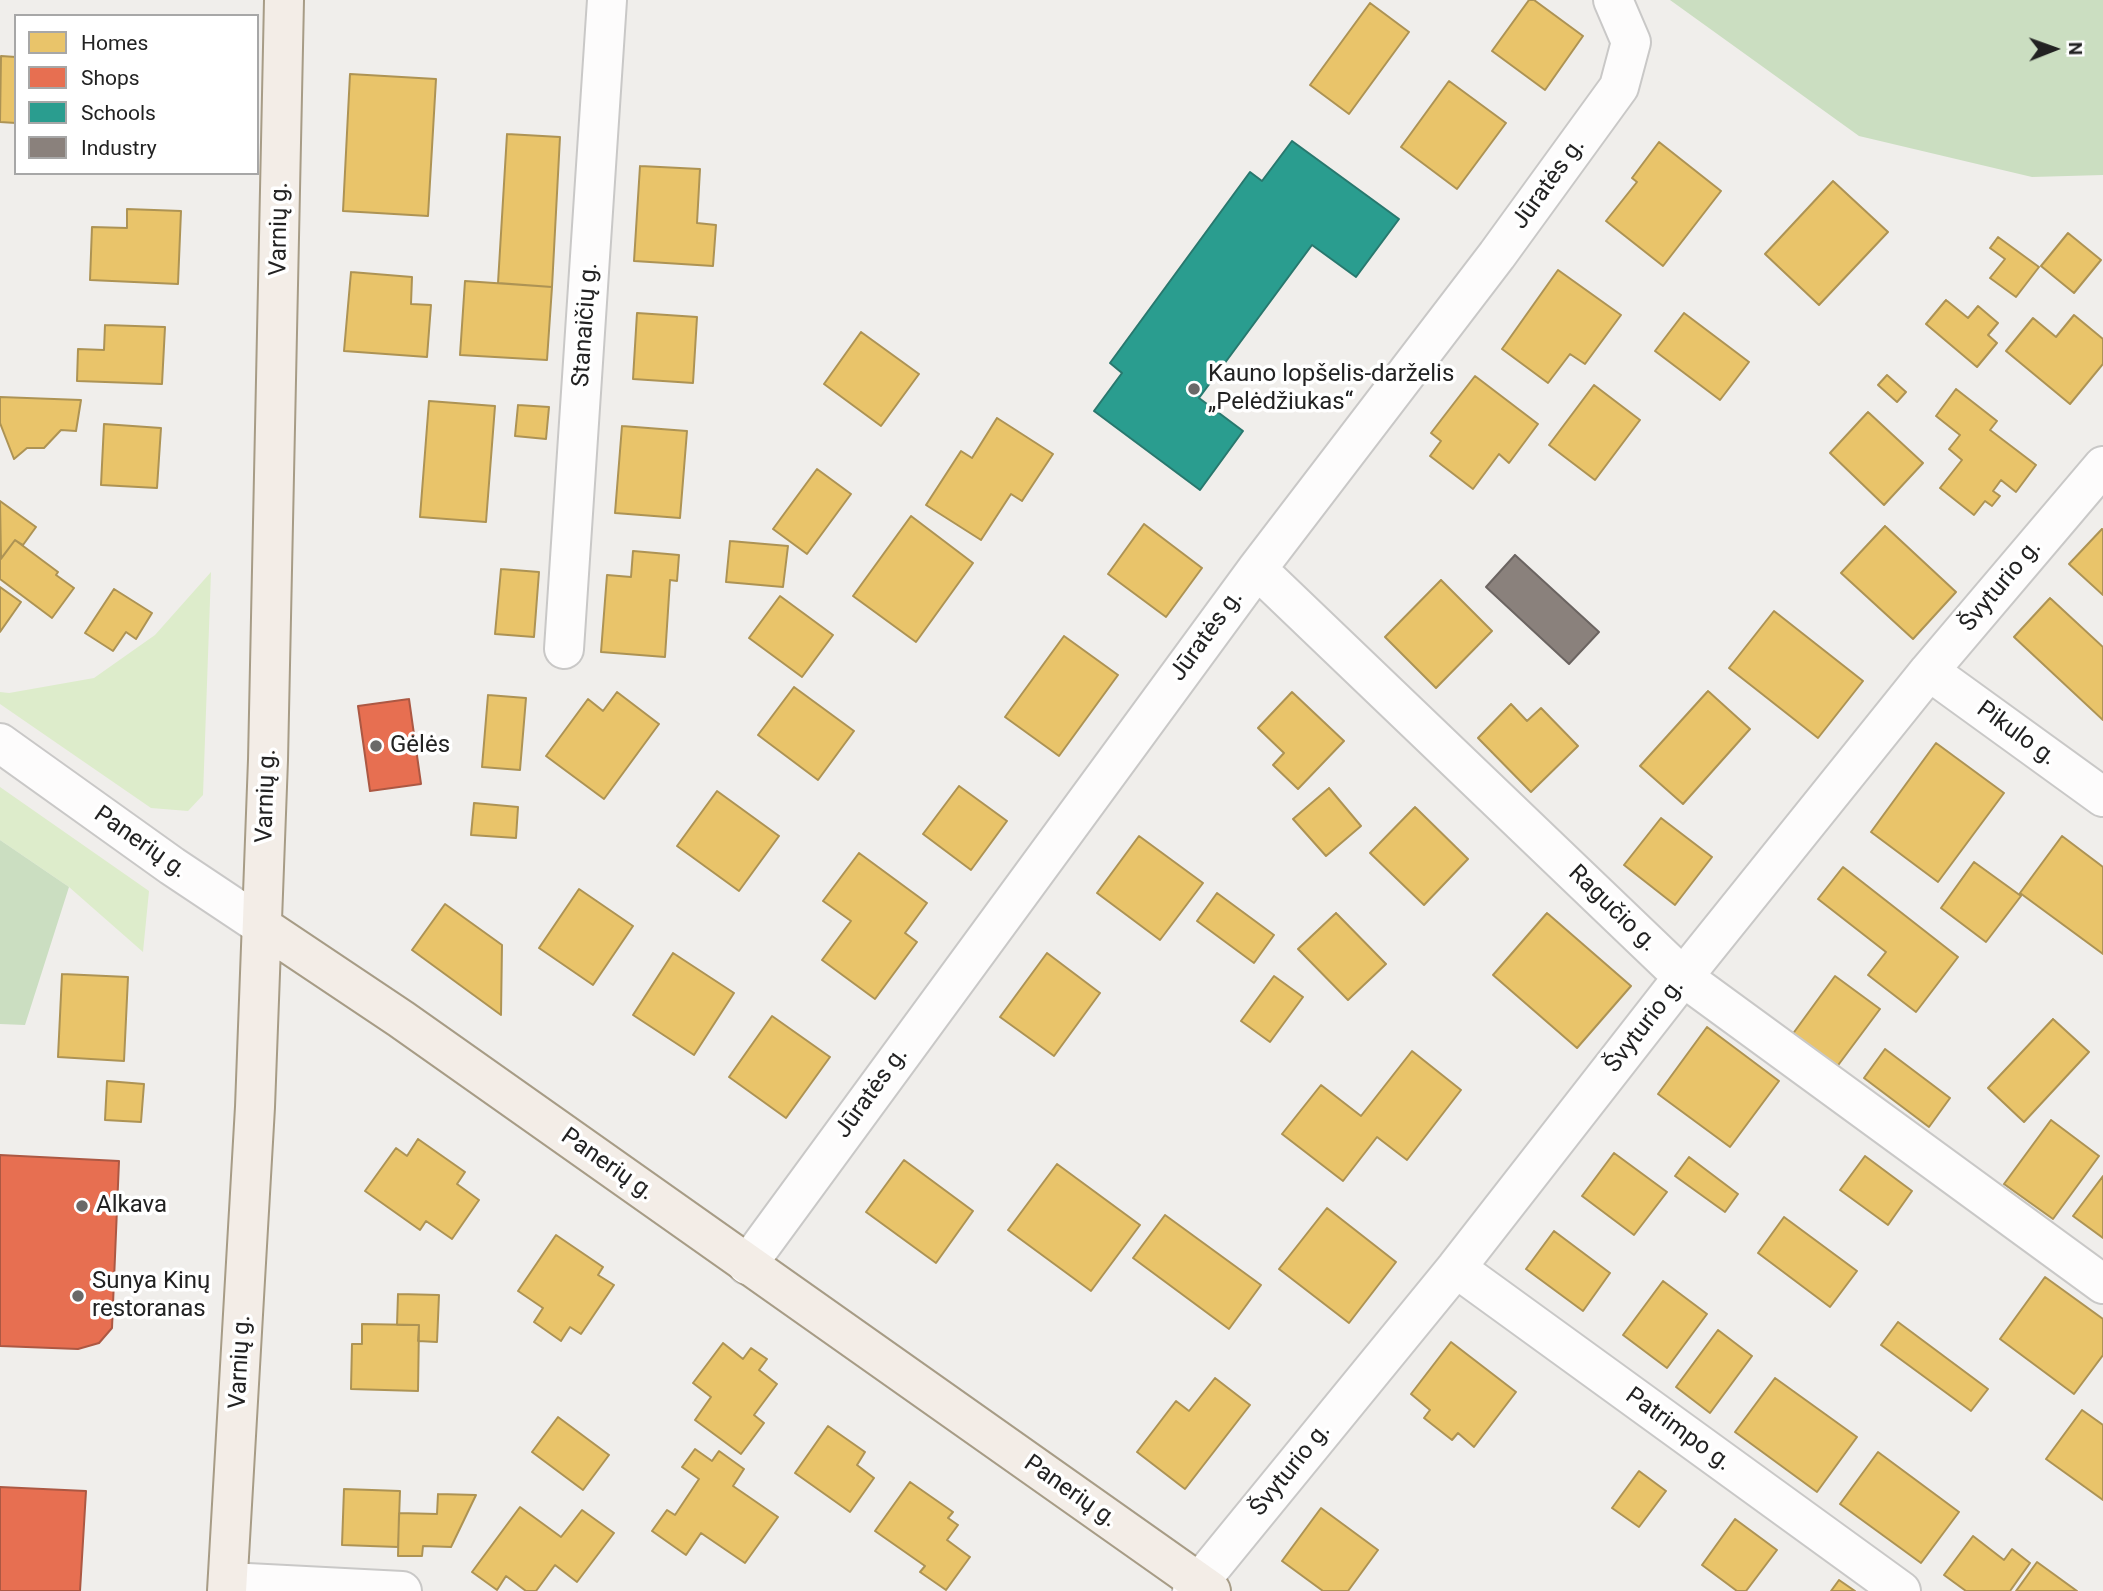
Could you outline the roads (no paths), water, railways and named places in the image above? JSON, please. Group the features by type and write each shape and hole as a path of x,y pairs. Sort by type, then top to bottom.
{"main road":[{"name":"Varnių g.","path":"227,1587 255,1107 272,665 284,0"},
{"name":"Panerių g.","path":"262,926 401,1019 1200,1588"}],"street":[{"name":"Stanaičių g.","path":"564,649 607,0"},
{"name":"Jūratės g.","path":"747,1265 1256,569 1497,255 1619,88 1631,43 1613,0"},
{"name":"Švyturio g.","path":"1200,1588 1456,1268 1683,977 1929,671 2103,466"},
{"name":"Ragučio g.","path":"1256,569 1683,977 2103,1283"},
{"name":"Pikulo g.","path":"1929,671 2103,797"},
{"name":"Panerių g.","path":"0,743 172,866 262,926"},
{"name":"Patrimpo g.","path":"1456,1268 1901,1591"},
{"path":"227,1587 402,1591"}],"place":[{"name":"Kauno lopšelis-darželis „Pelėdžiukas“","path":"1194,389"},
{"name":"Gėlės","path":"376,746"},
{"name":"Alkava","path":"82,1206"},
{"name":"Sunya Kinų restoranas","path":"78,1296"}]}
